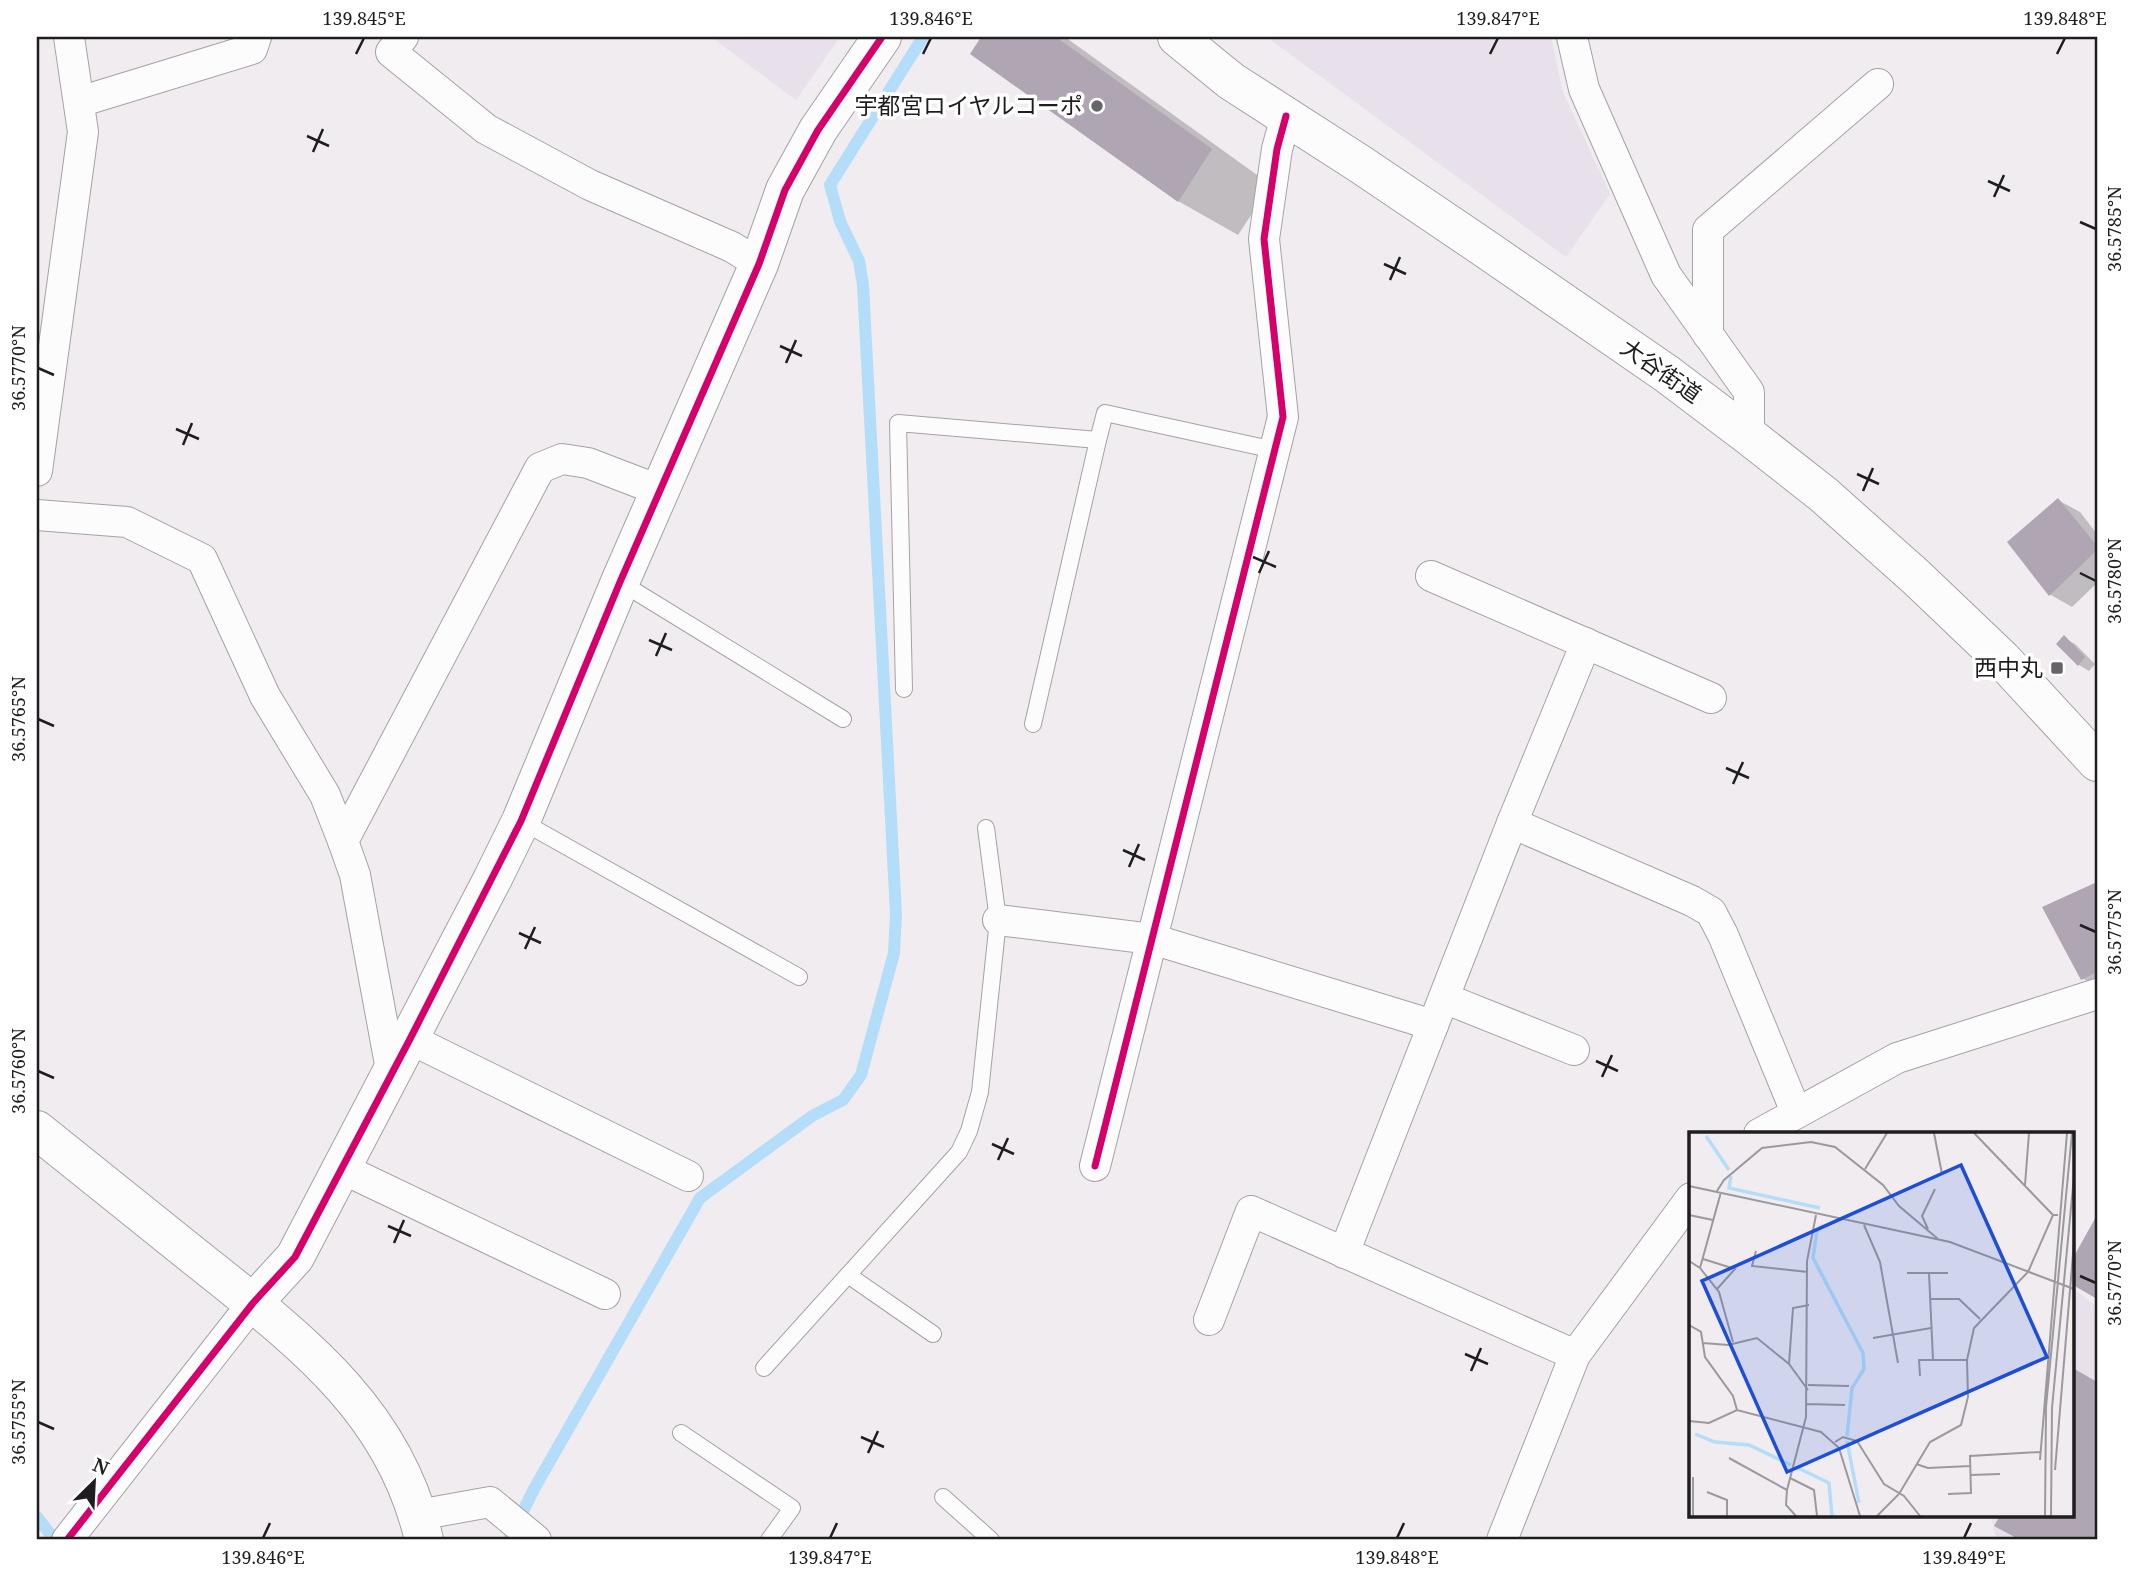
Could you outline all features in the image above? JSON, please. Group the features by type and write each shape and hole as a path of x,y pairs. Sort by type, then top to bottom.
{"street":[{"path":"37,471 83,132 69,37"},
{"path":"79,102 252,49 256,37"},
{"path":"403,37 391,52 486,129 590,185 732,247 759,264"},
{"path":"72,1533 253,1303 295,1257 392,1075 521,821 620,582 759,264 785,190 818,130 883,37"},
{"name":"大谷街道","path":"1177,37 1231,81 1371,171 1623,344 1749,436 1824,495 2002,659 2097,762"},
{"path":"1572,37 1584,89 1666,275 1749,392 1749,436"},
{"path":"1708,335 1708,230 1878,84"},
{"path":"1095,1166 1283,417 1264,239 1277,149 1286,116"},
{"path":"343,841 540,468 562,459 588,463 661,491"},
{"path":"37,515 127,522 202,559 265,696 325,795 343,841 355,875 392,1075"},
{"path":"1431,576 1711,698"},
{"path":"1344,1253 1512,823 1586,643"},
{"path":"1512,823 1692,901 1711,912 1796,1112"},
{"path":"998,920 1152,939 1433,1025"},
{"path":"1762,1132 1897,1058 2097,994"},
{"path":"1444,998 1574,1050"},
{"path":"410,1039 688,1176"},
{"path":"37,1130 290,1333 357,1401 400,1466 421,1528 490,1502 536,1540"},
{"path":"341,1168 605,1294"},
{"path":"1502,1540 1575,1355 1689,1201"},
{"path":"1209,1320 1251,1211 1575,1355"}],"lane":[{"path":"1032,724 1105,413 1274,450"},
{"path":"904,689 898,423 1098,440"},
{"path":"620,582 843,719"},
{"path":"521,821 799,977"},
{"path":"764,1368 959,1152 969,1131 980,1092 998,920 986,828"},
{"path":"848,1275 933,1334"},
{"path":"681,1433 792,1508 769,1540"},
{"path":"943,1497 991,1540"}],"shaded area":[{"path":"711,37 840,37 796,100"},
{"path":"1267,37 1551,37 1563,92 1610,194 1566,257"},
{"path":"2074,1289 2097,1307 2097,1540 1996,1540 1991,1518 2074,1518"}],"building":[{"name":"宇都宮ロイヤルコーポ","path":"981,37 1056,37 1212,149 1178,202 970,54"},
{"path":"2058,498 2097,546 2097,550 2049,596 2007,542"},
{"path":"2064,635 2085,657 2078,666 2056,644"},
{"path":"2097,882 2097,972 2081,980 2042,907"},
{"path":"2097,1215 2097,1299 2074,1286 2074,1256"},
{"path":"2074,1369 2097,1382 2097,1532 2093,1540 2020,1540 1994,1526 1999,1518 2074,1518"}],"waterway":[{"path":"509,1540 534,1489 700,1198 812,1116 843,1100 861,1075 894,953 896,914 863,285 859,261 840,221 830,185 923,37"},
{"path":"37,1517 55,1540"}],"cycle path":[{"path":"67,1540 253,1303 295,1257 521,821 620,582 759,264 785,190 818,130 882,37"},
{"path":"1095,1166 1283,417 1264,239 1277,149 1286,116"}],"place":[{"name":"宇都宮ロイヤルコーポ","path":"1097,106"},
{"name":"西中丸","path":"2057,668"}]}
